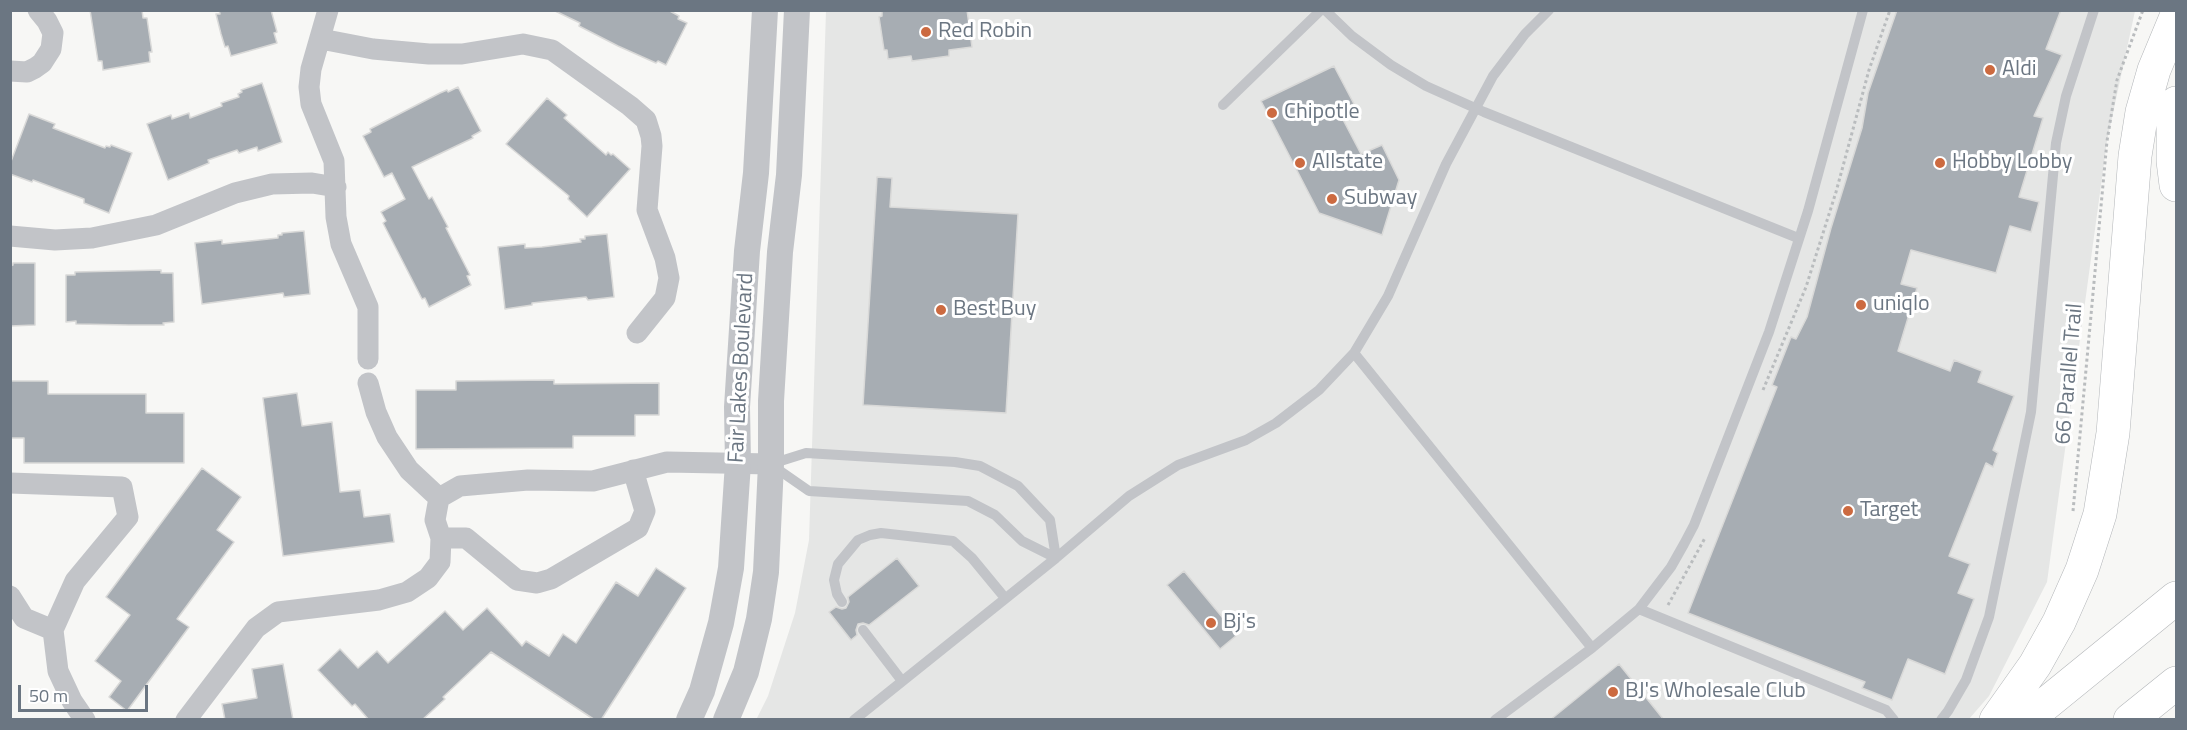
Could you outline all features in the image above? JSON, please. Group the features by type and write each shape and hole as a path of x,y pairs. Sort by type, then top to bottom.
{"highway":[{"path":"1996,720 2035,665 2059,622 2082,570 2100,514 2113,433 2135,156 2142,112 2154,70 2176,17"},
{"path":"2176,102 2173,161 2176,185"},
{"path":"2026,720 2176,598"},
{"path":"2130,720 2176,683"}],"street":[{"path":"10,71 27,72 35,68 42,63 51,49 53,33 38,10"},
{"path":"328,10 311,69 309,87 311,104 334,161 336,217 341,244 368,307 368,359"},
{"name":"Fair Lakes Boulevard","path":"689,720 702,691 721,622 731,568 738,463 737,407 747,251 756,173 765,10"},
{"name":"Fair Lakes Boulevard","path":"726,720 746,672 759,619 766,572 771,464 771,401 780,252 789,175 797,10"},
{"path":"321,39 373,49 429,54 462,54 523,44 552,50 646,120 651,136 647,210 669,278 665,298 637,333"},
{"path":"10,236 55,240 92,238 156,225 235,193 272,184 312,183 336,187"},
{"path":"368,383 376,412 387,437 409,470 439,498"},
{"path":"186,720 256,628 278,612 379,600 407,592 428,578 440,562 441,538 435,520 439,498 460,486 528,480 593,481 667,462 771,464"},
{"path":"441,538 466,538 517,580 537,583 551,579 638,528 645,511 633,470"},
{"path":"10,483 122,487 128,517 75,581 52,630 58,671 84,720"},
{"path":"10,596 24,618 52,630"}],"lane":[{"path":"1223,105 1323,10 1352,36 1391,65 1426,86 1475,109 1798,238"},
{"path":"854,720 1151,480 1178,465 1246,440 1276,423 1319,390 1354,354 1388,296 1446,164 1493,76 1525,34 1549,10"},
{"path":"1495,720 1592,648 1639,609 1671,567 1694,525 1769,332 1808,211 1863,10"},
{"path":"1941,720 1966,680 1989,617 2031,412 2056,143 2066,96 2094,10"},
{"path":"1354,354 1592,648"},
{"path":"368,359 368,383"},
{"path":"771,464 806,453 955,462 980,466 1018,486 1050,520 1056,558"},
{"path":"771,464 809,490 968,501 994,515 1022,542 1056,558"},
{"path":"842,602 837,594 834,580 838,564 858,540 881,533 953,541 972,558 1005,598"},
{"path":"1639,609 1886,710 1894,720"},
{"path":"863,630 902,681"}],"path":[{"name":"66 Parallel Trail","path":"2072,521 2108,141 2117,80 2143,10"}],"shaded area":[{"path":"826,11 2135,11 2107,141 2047,582 1989,696 1969,719 756,720 768,696 795,613 809,540"}],"building":[{"path":"90,10 142,10 143,18 147,18 152,52 149,52 150,62 103,70 102,61 98,61"},
{"path":"219,10 271,10 277,32 274,33 277,43 231,56 221,34 216,14 220,14"},
{"path":"553,10 668,10 687,23 666,65 658,61 656,63 618,46"},
{"name":"Red Robin","path":"882,10 967,10 972,47 949,50 949,56 912,61 911,56 888,59 887,50 884,50 879,17 882,16"},
{"path":"1897,10 2061,10 2046,49 2062,55 2034,116 2043,118 2019,197 2039,202 2031,232 2010,226 1996,273 1911,250 1901,284 1917,288 1898,351 1950,371 1954,360 1982,371 1978,382 2014,396 1993,450 1998,453 1993,467 1986,463 1949,556 1970,564 1958,593 1974,599 1945,674 1908,659 1892,700 1862,688 1865,682 1688,613 1777,387 1772,385 1791,337 1796,339 1807,317 1831,228 1862,128 1868,93"},
{"path":"1334,66 1354,104 1339,112 1361,154 1382,145 1399,180 1382,235 1319,213 1261,101"},
{"path":"262,83 282,142 258,151 257,147 239,153 237,150 208,160 209,163 168,180 147,124 171,115 172,119 189,113 190,118 222,106 221,103 239,97 241,90"},
{"path":"458,87 481,131 472,136 473,138 412,167 429,199 432,197 448,227 446,228 470,275 467,276 471,285 429,307 425,298 422,299 383,223 386,221 381,212 405,199 392,173 384,177 363,136 371,132 370,129 440,93"},
{"path":"547,98 567,115 564,118 606,155 608,152 613,154 630,169 587,217 568,199 569,196 506,144"},
{"path":"29,114 55,124 53,128 105,148 111,145 132,153 109,213 84,203 84,199 10,174 10,164"},
{"name":"Best Buy","path":"877,177 892,178 890,207 1018,214 1006,413 863,405"},
{"path":"304,231 310,294 284,297 283,293 202,304 195,243 222,240 222,244 278,238 278,235 282,233"},
{"path":"607,234 614,297 588,300 586,297 532,303 532,305 505,309 498,247 525,244 525,248 542,247 581,242 580,239 585,239 585,236"},
{"path":"13,263 35,263 35,325 10,326 10,266"},
{"path":"161,270 161,273 173,273 174,322 163,323 164,325 129,325 66,322 66,275 75,275 75,272"},
{"path":"554,380 554,384 659,383 659,415 635,415 635,436 573,436 573,448 416,449 416,390 456,390 456,381"},
{"path":"10,381 48,381 48,394 146,394 146,413 184,413 184,463 24,463 24,438 10,438"},
{"path":"297,393 302,426 332,422 340,492 360,490 364,517 390,514 394,542 283,556 263,398"},
{"path":"202,468 241,497 217,530 234,542 177,619 189,627 127,711 109,697 121,681 95,661 130,615 106,597"},
{"path":"897,558 919,586 869,625 858,624 857,635 851,640 829,612 836,607 846,608 849,602 848,597"},
{"path":"656,568 686,588 601,720 595,720 491,652 422,720 369,720 355,704 352,706 318,670 340,649 358,668 377,651 388,663 445,611 463,630 487,608 522,646 526,641 549,656 563,634 576,643 616,582 638,596"},
{"path":"1184,571 1237,635 1220,649 1167,585"},
{"path":"283,664 293,720 225,720 222,704 257,698 252,669"},
{"name":"BJ's Wholesale Club","path":"1619,664 1664,720 1550,720"}],"place":[{"name":"Red Robin","path":"926,32"},
{"name":"Aldi","path":"1990,70"},
{"name":"Chipotle","path":"1272,113"},
{"name":"Allstate","path":"1300,163"},
{"name":"Hobby Lobby","path":"1940,163"},
{"name":"Subway","path":"1332,199"},
{"name":"uniqlo","path":"1861,305"},
{"name":"Best Buy","path":"941,310"},
{"name":"Target","path":"1848,511"},
{"name":"Bj's","path":"1211,623"},
{"name":"BJ's Wholesale Club","path":"1613,692"}]}
